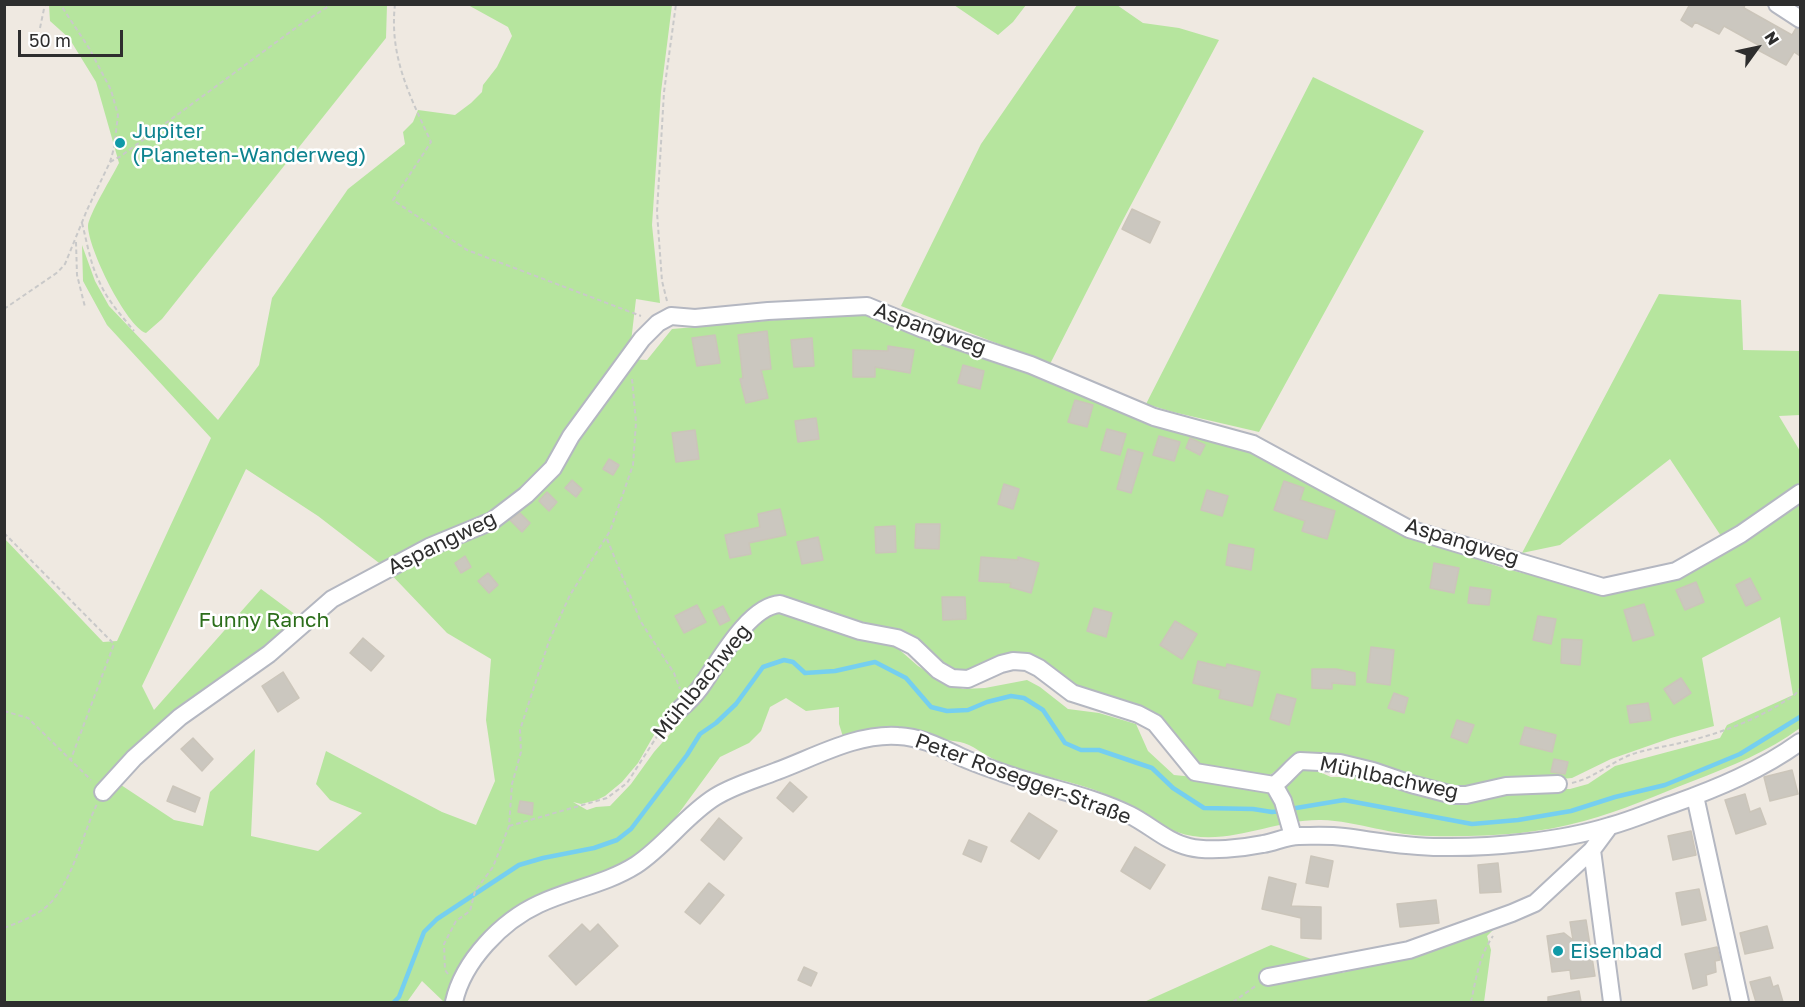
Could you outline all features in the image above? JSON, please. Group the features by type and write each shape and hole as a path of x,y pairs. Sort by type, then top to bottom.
{"street":[{"path":"1777,4 1800,19"},
{"name":"Aspangweg","path":"103,792 134,758 180,717 269,654 332,600 429,547 492,521 526,495 553,468 572,436 642,339 665,319 867,306 1031,365 1154,417 1253,444 1409,529 1603,587 1676,571 1741,534 1800,493"},
{"name":"Mühlbachweg","path":"686,704 739,632 765,610 780,604 860,631 897,638 913,646 938,670 952,678 968,679 1001,664 1013,661 1027,662 1040,668 1072,693 1138,714 1155,723 1195,772 1274,785 1300,761 1351,766 1453,795 1466,795 1506,786 1558,784"},
{"name":"Peter Rosegger-Straße","path":"456,996 470,966 484,947 510,922 541,903 617,877 640,863 713,798 733,788 850,743 875,737 898,736 930,742 964,759 997,771 1105,804 1132,816 1167,838 1187,847 1207,850 1262,845 1293,836 1340,836 1389,844 1461,847 1527,841 1610,827 1755,771 1800,742"},
{"path":"1274,785 1283,801 1293,836"},
{"path":"1695,796 1740,1002"},
{"path":"1268,977 1409,950 1509,915 1535,903 1592,850 1610,827"},
{"path":"1592,850 1612,1002"}],"path":[{"path":"40,28 45,4"},
{"path":"4,309 62,268 110,162 118,129 116,105 111,90 89,48 60,4"},
{"path":"110,162 122,156 301,24 332,4"},
{"path":"395,4 392,24 396,57 409,95 431,142 393,200 467,250 665,319 657,212 664,92 676,4"},
{"path":"82,222 89,255 99,281 113,305 134,331"},
{"path":"76,239 77,275 85,307"},
{"path":"456,996 445,970 444,944 456,921 470,911 475,891 493,867 509,826 512,784 521,752 520,730 549,641 570,594 607,537 633,465 636,422 628,359"},
{"path":"628,387 633,387"},
{"path":"4,533 114,644 71,760"},
{"path":"607,537 640,622 674,673 686,704"},
{"path":"1558,784 1585,780 1612,763 1632,754 1719,733 1761,716 1796,695 1800,688"},
{"name":"Mühlbachweg","path":"509,826 599,801 620,789 644,759 663,727 686,704"},
{"path":"4,711 28,718 103,792 62,887 47,906 25,920 4,928"},
{"path":"1471,1002 1486,946 1509,915"},
{"path":"1233,1002 1268,977"}],"green space":[{"path":"49,5 387,5 386,38 162,319 146,333 128,316 119,302 94,251 88,226 89,221 119,163 96,82 69,38 50,21"},
{"name":"Funny Ranch","path":"468,5 672,5 661,92 652,225 660,303 636,299 629,359 647,360 672,329 869,312 1151,421 1254,448 1417,539 1503,568 1605,594 1681,576 1800,500 1800,728 1788,737 1735,764 1612,812 1565,826 1488,835 1430,836 1403,834 1321,820 1303,821 1213,837 1177,832 1107,795 1080,785 1007,765 964,743 917,738 844,740 839,724 839,707 806,711 786,698 770,707 761,731 749,743 720,757 648,852 615,872 546,894 484,956 449,1002 444,1002 422,981 407,1002 5,1002 4,538 103,642 117,641 211,438 107,325 83,281 82,245 95,281 109,306 218,420 259,365 272,298 348,189 405,144 403,132 413,122 418,110 455,115 482,92 483,85 497,67 512,36 508,27","holes":["246,469 318,516 383,566 447,633 491,659 486,720 495,781 476,825 442,812 326,751 316,784 330,800 362,813 318,851 251,836 255,749 210,792 203,826 174,820 121,785 165,727 249,664 300,618 261,589 154,710 142,686","774,599 836,620 900,629 956,674 968,675 1041,663 1075,690 1165,727 1195,767 1267,777 1293,759 1465,791 1493,785 1572,778 1611,759 1714,726 1702,658 1780,617 1793,695 1727,725 1720,738 1615,766 1588,784 1570,789 1546,789 1462,804 1446,797 1364,777 1331,777 1308,767 1239,788 1194,777 1174,775 1148,751 1136,724 1099,713 1068,709 1027,680 985,688 963,689 943,682 918,666 894,645 776,613 755,625 724,662 691,710 654,752 631,784 610,806 587,810 573,802 581,804 597,800 622,782 638,763 658,728 687,700"]},
{"path":"954,5 1026,5 1013,22 998,35"},
{"path":"1077,5 1117,5 1143,23 1179,28 1219,40 1124,218 1050,364 901,306 981,144"},
{"path":"1313,77 1424,131 1259,432 1146,404"},
{"path":"1659,294 1741,300 1743,350 1800,351 1800,415 1779,416 1800,451 1800,483 1723,539 1670,459 1560,545 1522,553"},
{"path":"1502,921 1487,936 1491,950 1484,1002 1144,1002 1271,945 1317,961 1342,973 1437,946"}],"building":[{"path":"1690,4 1745,4 1744,8 1792,35 1796,28 1800,29 1800,56 1794,52 1786,65 1758,50 1760,46 1724,26 1719,34 1695,22 1692,27 1681,20"},
{"path":"1132,209 1160,222 1150,243 1122,229"},
{"path":"767,331 771,369 761,370 768,398 746,403 740,379 743,378 738,335"},
{"path":"715,335 720,363 697,366 692,338"},
{"path":"812,338 814,366 794,367 791,340"},
{"path":"888,346 914,350 910,373 875,367 875,377 853,377 853,350 888,351"},
{"path":"963,365 984,371 980,389 958,383"},
{"path":"1075,400 1093,405 1087,427 1068,422"},
{"path":"816,418 819,439 798,442 795,421"},
{"path":"1107,429 1126,434 1120,455 1101,450"},
{"path":"695,430 699,459 676,462 672,433"},
{"path":"1159,436 1180,442 1174,461 1153,455"},
{"path":"1190,438 1205,445 1200,455 1186,448"},
{"path":"1128,449 1143,453 1131,493 1117,489"},
{"path":"609,459 619,465 613,475 603,469"},
{"path":"572,480 582,489 576,497 565,488"},
{"path":"1284,481 1304,488 1300,500 1335,511 1327,539 1302,531 1305,521 1274,510"},
{"path":"1004,484 1019,489 1013,509 998,504"},
{"path":"1207,490 1228,496 1222,516 1201,510"},
{"path":"547,492 557,502 549,511 539,501"},
{"path":"780,509 786,535 749,543 751,554 730,558 725,535 760,527 758,514"},
{"path":"520,513 530,523 522,532 510,520"},
{"path":"916,524 940,524 939,549 915,548"},
{"path":"895,526 896,552 876,553 875,527"},
{"path":"818,537 823,560 802,564 797,542"},
{"path":"1229,544 1254,549 1251,570 1226,565"},
{"path":"465,556 471,567 461,573 455,563"},
{"path":"981,557 1018,560 1018,557 1039,563 1031,593 1010,587 1011,583 979,581"},
{"path":"1434,563 1459,568 1454,593 1430,588"},
{"path":"488,573 498,585 489,593 478,581"},
{"path":"1750,578 1761,599 1746,606 1736,585"},
{"path":"1696,582 1704,602 1685,610 1676,590"},
{"path":"1470,587 1491,590 1489,605 1468,603"},
{"path":"942,597 965,597 966,619 943,620"},
{"path":"1644,604 1654,635 1633,641 1624,610"},
{"path":"697,605 706,622 684,633 675,616"},
{"path":"723,606 730,620 720,625 713,611"},
{"path":"1094,608 1112,613 1106,637 1087,631"},
{"path":"1538,616 1556,619 1551,644 1533,640"},
{"path":"1175,621 1197,634 1182,659 1160,645"},
{"path":"363,638 384,656 371,671 350,653"},
{"path":"1562,639 1582,640 1580,665 1561,663"},
{"path":"1371,647 1394,650 1390,685 1367,682"},
{"path":"1198,661 1226,668 1227,664 1260,672 1252,706 1219,698 1221,690 1193,683"},
{"path":"1312,669 1336,669 1355,673 1355,685 1332,683 1332,689 1312,688"},
{"path":"283,672 299,698 278,712 262,686"},
{"path":"1681,678 1691,693 1674,704 1664,689"},
{"path":"1394,693 1408,698 1404,713 1388,708"},
{"path":"1277,694 1296,699 1289,725 1270,719"},
{"path":"1648,703 1651,720 1630,723 1627,706"},
{"path":"1457,720 1474,725 1467,743 1451,737"},
{"path":"1525,727 1556,735 1552,752 1520,744"},
{"path":"193,738 213,759 202,771 181,749"},
{"path":"1554,759 1568,762 1565,774 1551,772"},
{"path":"1792,770 1798,794 1770,801 1764,777"},
{"path":"790,782 807,797 793,812 777,798"},
{"path":"173,786 200,798 195,812 167,801"},
{"path":"1745,794 1750,812 1760,808 1766,824 1736,834 1725,800"},
{"path":"520,801 533,803 532,815 518,812"},
{"path":"1029,813 1057,831 1039,859 1011,841"},
{"path":"719,818 742,838 724,860 701,840"},
{"path":"1691,831 1696,855 1673,860 1668,836"},
{"path":"969,840 987,847 981,862 963,854"},
{"path":"1135,847 1165,865 1150,889 1121,871"},
{"path":"1311,856 1333,861 1328,887 1306,883"},
{"path":"1498,863 1501,892 1480,893 1478,865"},
{"path":"1269,877 1296,884 1291,906 1321,907 1321,939 1301,938 1301,918 1262,909"},
{"path":"709,883 724,895 700,924 685,912"},
{"path":"1699,889 1706,920 1682,925 1676,893"},
{"path":"1436,900 1439,923 1400,927 1397,904"},
{"name":"Eisenbad","path":"1586,920 1595,976 1571,979 1570,970 1552,972 1547,936 1564,933 1573,940 1570,922"},
{"path":"582,924 590,932 598,924 618,946 576,985 549,956"},
{"path":"1767,926 1773,948 1745,954 1740,933"},
{"path":"1717,947 1720,960 1715,961 1716,972 1706,975 1707,985 1693,989 1685,954"},
{"path":"804,967 817,973 811,986 798,980"},
{"path":"1770,977 1773,987 1778,985 1783,1002 1756,1002 1750,982"},
{"path":"1579,991 1581,1002 1548,1002 1548,997"}],"waterway":[{"path":"394,1002 399,997 424,932 437,919 519,865 594,848 617,840 631,829 687,755 700,734 736,704 763,667 784,660 793,662 805,673 835,671 875,662 906,678 931,707 947,711 968,710 1011,696 1024,698 1043,710 1065,743 1081,750 1099,750 1152,768 1173,788 1204,808 1282,811"},
{"path":"1290,809 1344,800 1472,824 1518,820 1571,811 1665,785 1740,754 1800,717"}],"place":[{"name":"Jupiter (Planeten-Wanderweg)","path":"120,143"},
{"name":"Eisenbad","path":"1558,951"}]}
